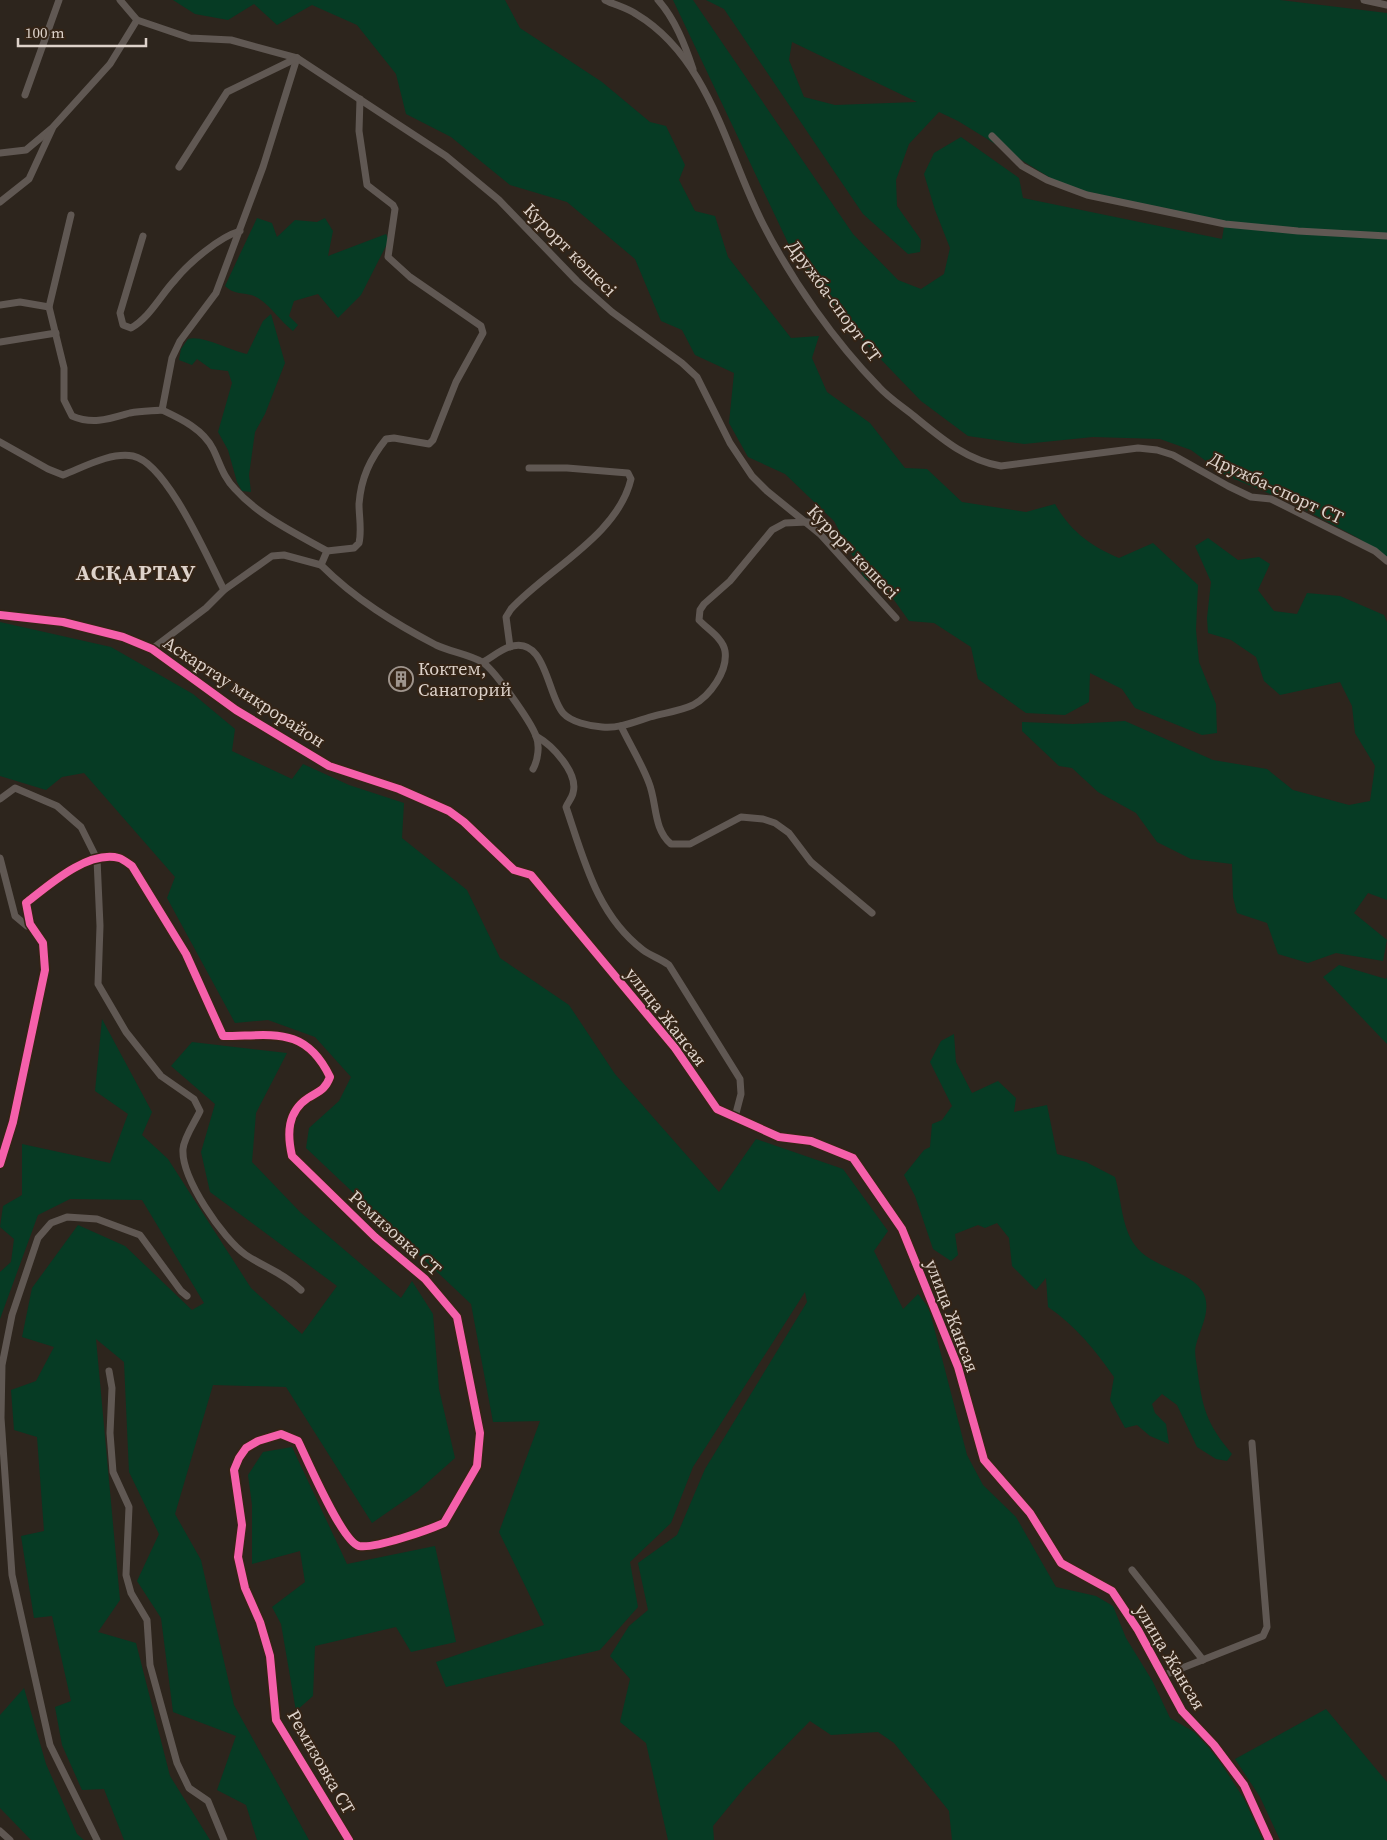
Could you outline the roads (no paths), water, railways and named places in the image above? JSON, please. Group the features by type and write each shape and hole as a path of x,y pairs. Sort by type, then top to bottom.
{"street":[{"path":"25,95 59,0"},
{"name":"Дружба-спорт СТ","path":"605,0 637,14 667,39 695,74 733,154 763,225 788,267 845,348 880,388 939,436 966,455 986,463 1001,466 1138,448 1157,450 1174,455 1243,493 1279,503 1375,551 1387,562"},
{"path":"658,0 666,9 687,50 695,74"},
{"path":"1364,0 1387,5"},
{"path":"0,153 26,150 53,126 110,64 137,20 119,1"},
{"name":"Курорт көшесі","path":"137,20 190,38 231,40 297,58 446,156 499,200 577,281 605,306 682,363 697,378 730,443 752,476 767,491 808,522 896,618"},
{"path":"179,167 227,92 297,58"},
{"path":"162,410 172,358 180,341 216,293 240,231 297,58"},
{"path":"71,215 49,307 64,368 64,400 72,416 91,422 106,421 133,413 162,410 196,428 212,447 225,478 249,502 270,518 327,551 354,548 359,543 361,526 359,505 362,480 371,457 386,439 430,444 456,382 483,333 481,326 410,277 388,257 395,209 393,205 367,185 359,131 360,99"},
{"path":"0,202 29,179 53,126"},
{"path":"992,136 1022,166 1046,180 1087,195 1225,224 1298,231 1387,236"},
{"path":"143,236 120,313 123,325 130,328 141,322 175,278 228,234 240,231"},
{"path":"0,305 26,303 49,307"},
{"path":"0,342 56,334"},
{"path":"0,442 48,469 63,475 102,459 130,456 136,458 164,481 177,499 224,590"},
{"path":"510,647 506,617 511,609 581,550 604,526 620,504 632,479 628,473 606,470 529,468"},
{"path":"483,662 510,647 530,648 536,653 550,682 555,701 564,714 589,725 621,726 695,704 712,689 720,675 725,652 720,642 698,620 700,610 730,581 772,530 785,523 808,522"},
{"path":"320,565 327,551"},
{"path":"152,649 206,608 224,590 272,556 284,554 320,565 336,580 387,619 439,646 483,662 496,673 536,736 556,750 567,768 574,785 573,794 566,807 589,877 601,902 618,927 644,951 658,957 669,965 740,1079 741,1094 735,1117"},
{"name":"Аскартау микрорайон","path":"0,615 63,622 123,637 152,649 236,710 329,766 399,789 449,811 464,822 514,870 532,876"},
{"path":"621,726 649,782 662,834 672,844 690,844 741,817 763,819 775,823 789,833 811,862 872,914"},
{"path":"534,769 538,761 536,736"},
{"path":"0,799 15,788 57,806 81,827 97,859 100,926 98,984 126,1032 161,1076 194,1099 200,1111 183,1148 184,1164 209,1210 231,1241 244,1254 291,1280 301,1290"},
{"path":"0,858 15,916 27,926 30,924"},
{"name":"Ремизовка СТ","path":"97,859 120,858 132,866 186,954 223,1036 270,1034 288,1036 312,1049 322,1060 330,1077 320,1093 298,1106 289,1124 288,1138 292,1156 375,1237 425,1279 457,1317 480,1433 477,1466 444,1523 372,1546 359,1546 350,1541 328,1503 298,1440 281,1434 258,1440 246,1448 238,1458 234,1470 235,1483 240,1500 242,1525 238,1557 245,1588 260,1622 270,1656 276,1720 349,1840"},
{"path":"0,1164 13,1122 45,970 44,943 30,924 26,902 65,872 97,859"},
{"name":"улица Жансая","path":"532,876 675,1048 717,1109 779,1137 811,1141 853,1158 902,1229 958,1367 984,1460 1030,1513 1061,1563 1112,1591 1138,1630 1182,1711 1214,1745 1244,1785 1269,1840"},
{"path":"97,1840 50,1745 12,1575 1,1432 2,1365 12,1315 38,1238 50,1223 67,1217 97,1219 140,1235 180,1291 187,1296"},
{"path":"109,1371 112,1388 110,1433 113,1472 128,1506 126,1575 131,1592 147,1620 150,1665 176,1764 190,1788 208,1801 224,1840"},
{"path":"1162,1676 1263,1636 1267,1627 1252,1443"},
{"path":"1132,1570 1203,1660"},
{"path":"0,1831 10,1840"}],"place":[{"name":"Коктем, Санаторий","path":"401,679"}],"district":[{"name":"АСҚАРТАУ","path":"136,572"}]}
